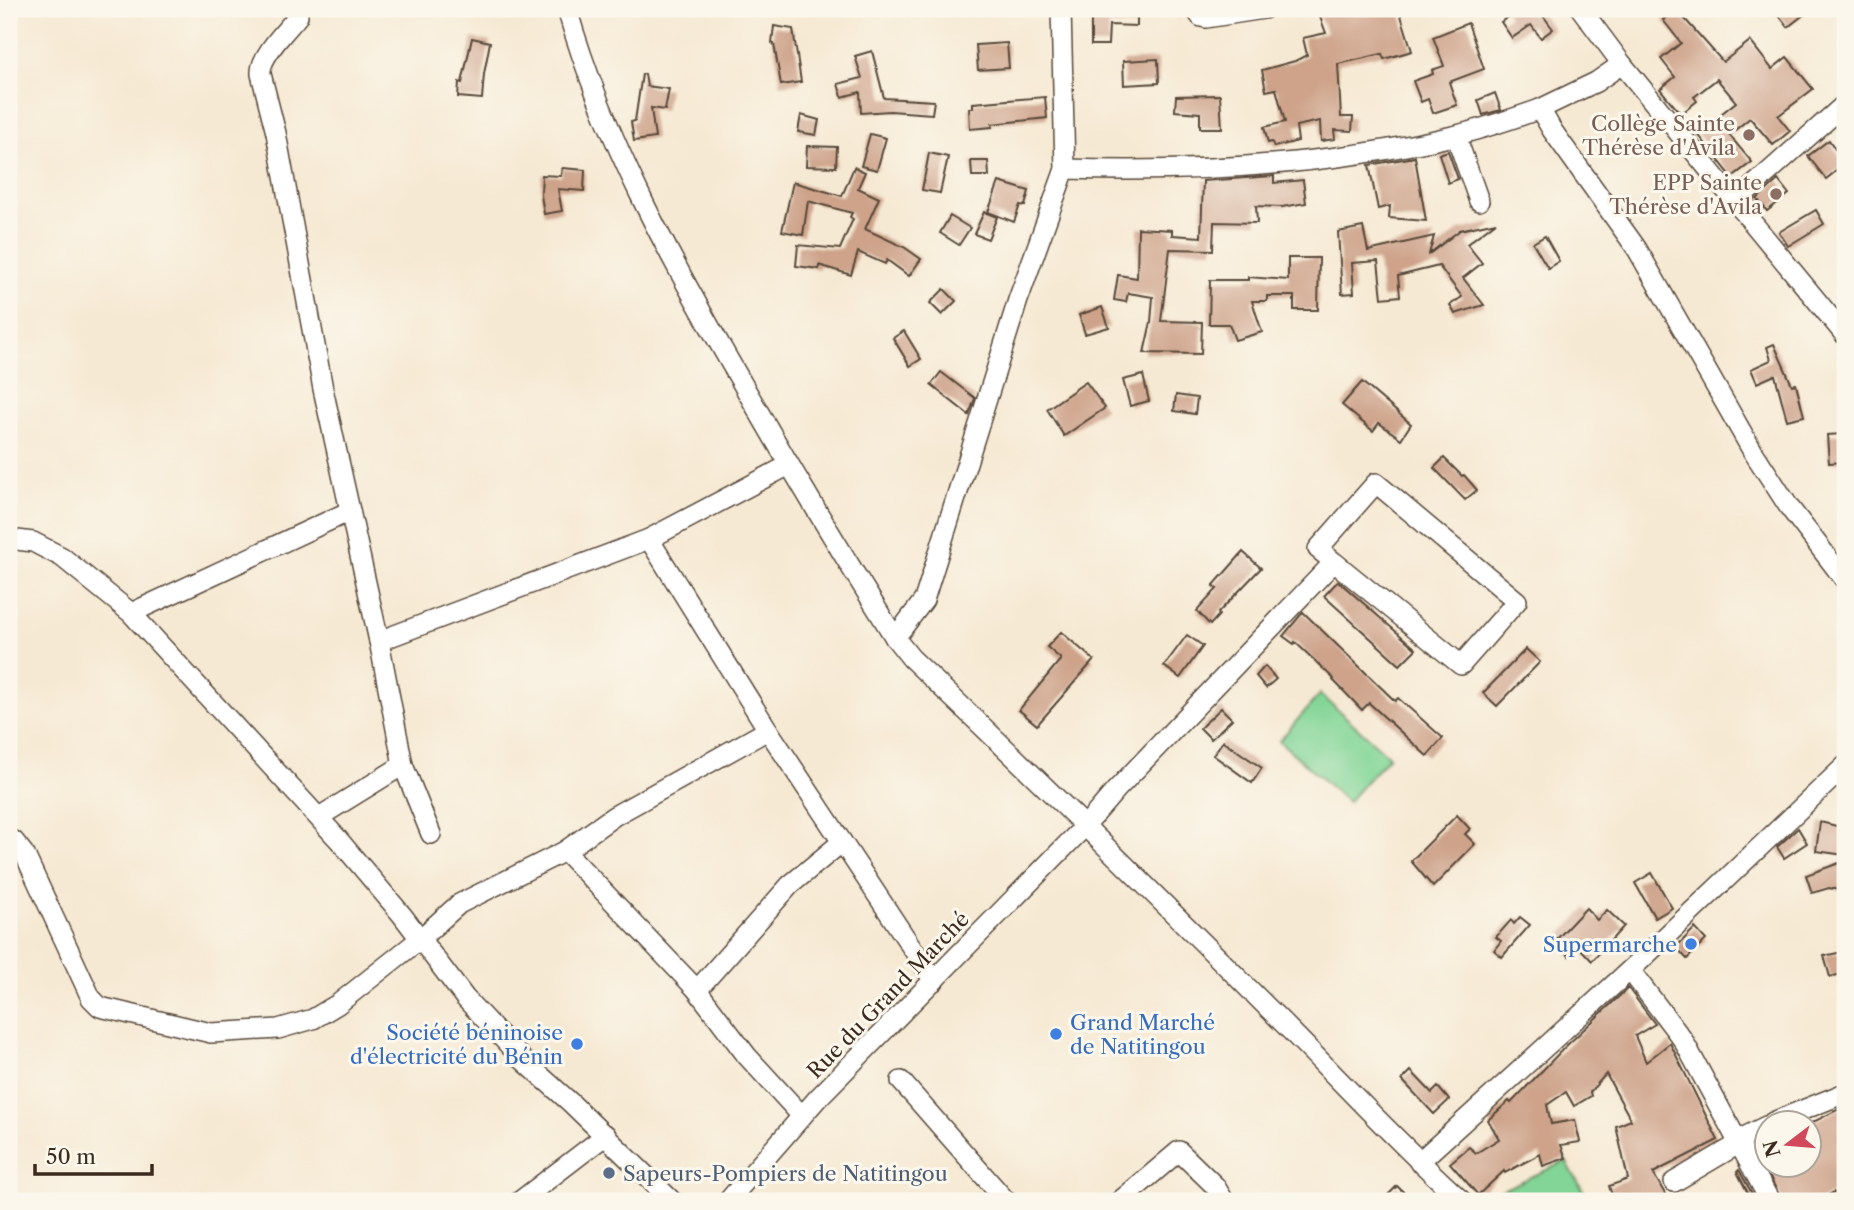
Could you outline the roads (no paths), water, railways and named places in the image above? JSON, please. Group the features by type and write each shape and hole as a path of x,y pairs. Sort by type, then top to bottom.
{"street":[{"path":"567,9 582,58 640,195 704,318 789,465 895,638 911,658 1086,825 1419,1162 1462,1201"},
{"path":"895,638 924,600 1014,312 1065,169 1060,9"},
{"path":"1195,9 1201,17 1206,18 1264,9"},
{"path":"1581,9 1622,64 1845,335"},
{"path":"298,16 265,58 260,66 261,74 276,133 323,389 379,641 403,765 431,834"},
{"path":"1065,169 1152,170 1288,164 1410,145 1456,136 1540,109 1596,82 1622,64"},
{"path":"1735,202 1845,104"},
{"path":"1540,109 1637,249 1752,450 1788,507 1845,580"},
{"path":"1456,136 1479,201"},
{"path":"379,641 649,539 789,465"},
{"path":"1376,483 1517,601 1461,665 1334,562 1318,549 1376,483"},
{"path":"131,613 350,511"},
{"path":"9,539 33,542 62,557 131,613 319,817 420,939 465,999 524,1061 606,1135 672,1201"},
{"path":"649,539 768,730 934,981"},
{"name":"Rue du Grand Marché","path":"728,1201 802,1116 1086,825 1132,773 1334,562"},
{"path":"9,839 14,841 24,855 91,998 100,1007 112,1012 211,1033 278,1029 313,1019 338,1004 420,939 459,904 496,883 565,851 614,816 768,730"},
{"path":"319,817 403,765"},
{"path":"1419,1162 1630,970 1845,766"},
{"path":"697,990 790,884 842,842"},
{"path":"565,851 697,990 747,1056 802,1116"},
{"path":"1630,970 1683,1040 1770,1201"},
{"path":"901,1081 1006,1201"},
{"path":"1808,1108 1845,1093"},
{"path":"1674,1182 1752,1133"},
{"path":"520,1201 606,1135"},
{"path":"1131,1198 1179,1151 1215,1186 1224,1201"}],"place":[{"name":"Collège Sainte Thérèse d'Avila","path":"1749,135"},
{"name":"EPP Sainte Thérèse d'Avila","path":"1776,194"},
{"name":"Supermarche","path":"1691,944"},
{"name":"Grand Marché de Natitingou","path":"1056,1034"},
{"name":"Société béninoise d'électricité du Bénin","path":"577,1044"},
{"name":"Sapeurs-Pompiers de Natitingou","path":"609,1173"}]}
